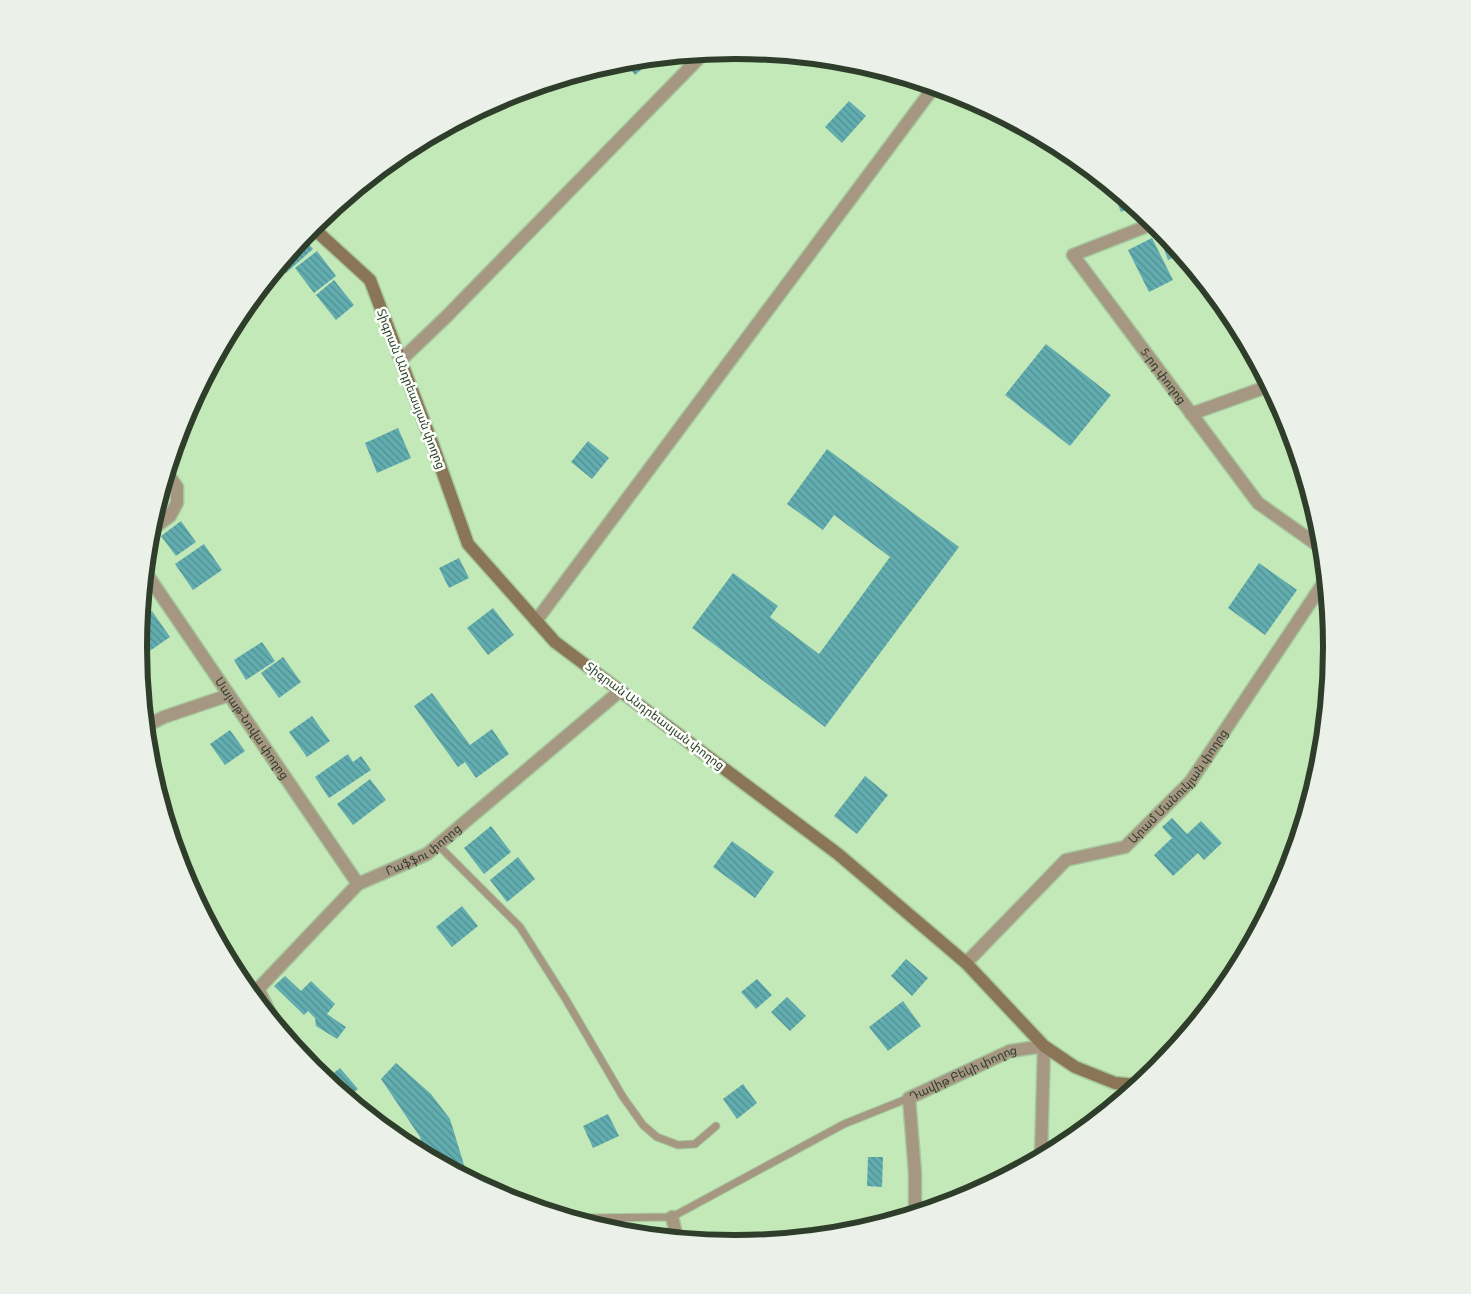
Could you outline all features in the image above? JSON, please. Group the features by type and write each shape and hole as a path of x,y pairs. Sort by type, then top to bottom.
{"main road":[{"name":"Տիգրան Անդրեասյան փողոց","path":"318,233 370,280 468,544 555,642 838,854 966,963 1044,1046 1075,1067 1115,1083 1128,1084"}],"street":[{"path":"401,360 446,317 697,60"},
{"path":"536,621 931,92"},
{"name":"5-րդ փողոց","path":"1146,226 1073,255 1258,504 1314,543"},
{"path":"1191,414 1264,388"},
{"path":"161,523 170,516 177,503 176,486 172,480"},
{"name":"Սայաթ-Նովա փողոց","path":"151,580 358,884"},
{"name":"Արամ Մանուկյան փողոց","path":"966,963 1066,860 1125,847 1191,781 1320,587"},
{"name":"Րաֆֆու փողոց","path":"257,989 358,884 427,854 620,691"},
{"path":"152,723 164,717 229,695"},
{"path":"1041,1149 1044,1046"},
{"name":"Դավիթ Բեկի փողոց","path":"915,1207 915,1173 909,1098 1010,1051 1044,1046"},
{"path":"672,1217 676,1232"}],"lane":[{"path":"438,845 520,927 623,1096 643,1124 657,1137 678,1145 695,1144 716,1126"},
{"path":"595,1218 672,1217 844,1124 909,1098"}],"building":[{"path":"645,66 635,75 630,69"},
{"path":"849,101 866,116 842,143 825,127"},
{"path":"1115,199 1128,209 1121,212"},
{"path":"1152,238 1173,280 1149,292 1128,250"},
{"path":"1161,242 1176,257 1168,260"},
{"path":"308,243 313,249 286,273 284,270"},
{"path":"317,251 336,276 314,293 295,268"},
{"path":"334,280 354,305 336,320 316,295"},
{"path":"1046,344 1111,395 1070,446 1005,395"},
{"path":"398,428 411,458 377,473 365,443"},
{"path":"588,441 609,458 592,479 571,462"},
{"path":"827,449 959,547 825,727 692,628 733,573 778,606 770,617 819,654 890,557 834,515 823,530 787,504"},
{"path":"181,521 196,542 176,556 161,536"},
{"path":"204,544 222,570 193,590 175,564"},
{"path":"459,558 469,578 449,588 439,568"},
{"path":"1259,563 1297,590 1265,635 1228,608"},
{"path":"493,608 514,635 488,655 467,628"},
{"path":"152,611 170,637 147,653 147,647 149,613"},
{"path":"262,642 275,661 246,680 234,660"},
{"path":"283,657 301,682 279,698 261,673"},
{"path":"432,693 470,745 492,729 509,754 476,778 465,762 458,767 414,706"},
{"path":"312,716 330,741 307,757 289,732"},
{"path":"230,730 245,751 225,765 210,744"},
{"path":"348,754 353,762 361,756 371,770 329,798 315,777"},
{"path":"865,776 888,795 857,834 834,816"},
{"path":"370,779 386,800 353,825 337,804"},
{"path":"1172,818 1187,834 1201,821 1222,843 1204,860 1198,853 1173,876 1154,855 1172,838 1162,827"},
{"path":"491,826 511,852 484,874 464,848"},
{"path":"732,841 774,872 755,898 713,867"},
{"path":"518,857 535,879 507,902 490,880"},
{"path":"462,906 478,926 452,947 436,927"},
{"path":"906,959 928,978 912,996 891,976"},
{"path":"285,976 301,991 311,981 335,1004 327,1014 346,1027 337,1039 316,1026 315,1018 308,1011 304,1015 274,986"},
{"path":"757,979 772,995 756,1009 741,992"},
{"path":"787,997 806,1016 790,1031 771,1012"},
{"path":"903,1001 921,1026 888,1051 869,1027"},
{"path":"396,1063 431,1094 450,1119 465,1170 422,1144 420,1137 381,1079"},
{"path":"340,1068 358,1089 353,1093 332,1074"},
{"path":"743,1084 757,1103 737,1119 723,1099"},
{"path":"608,1114 619,1136 593,1148 583,1126"},
{"path":"868,1157 883,1157 882,1187 867,1186"}]}
